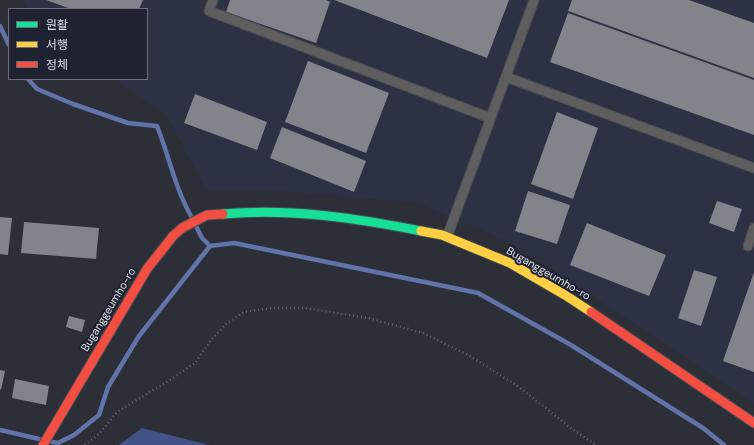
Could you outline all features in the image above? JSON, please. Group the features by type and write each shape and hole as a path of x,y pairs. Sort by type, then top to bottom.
{"street":[{"name":"Buganggeumho-ro","path":"43,445 147,269 173,236 182,228 207,215 252,210 293,212 365,220 442,235 510,263 565,295 754,423"}],"lane":[{"path":"213,0 209,11 490,118"},
{"path":"447,237 534,0"},
{"path":"506,77 754,168"},
{"path":"748,246 754,228"}],"path":[{"path":"85,445 99,434 117,412 195,363 211,340 226,324 244,312 272,308 305,308 368,318 423,333 470,356 519,387 572,429 596,445"}],"shaded area":[{"path":"23,0 754,0 754,404 508,241 417,203 262,189 206,190 166,114 115,80 148,80 148,8 27,8"},
{"path":"142,428 209,445 119,445"}],"building":[{"path":"46,0 143,0 139,8 68,8"},
{"path":"230,0 326,0 330,2 316,43 226,12"},
{"path":"334,0 509,0 487,58"},
{"path":"572,0 689,0 754,23 754,78 568,11"},
{"path":"568,13 754,80 754,135 550,62"},
{"path":"308,61 389,93 366,153 285,122"},
{"path":"195,94 267,122 257,150 184,123"},
{"path":"557,112 598,128 573,199 531,184"},
{"path":"282,127 366,161 354,192 270,158"},
{"path":"528,191 570,205 557,244 515,231"},
{"path":"717,201 742,209 734,232 709,223"},
{"path":"0,217 12,218 8,255 0,254"},
{"path":"24,222 99,228 96,259 21,253"},
{"path":"587,223 666,255 649,296 570,265"},
{"path":"694,270 717,277 701,326 678,318"},
{"path":"754,272 754,372 723,361"},
{"path":"69,316 85,320 82,332 66,327"},
{"path":"0,370 5,371 1,390 0,389"},
{"path":"15,379 49,386 46,405 12,398"}],"waterway":[{"path":"0,26 8,43"},
{"path":"29,80 37,89 73,104 128,123 157,126 176,183 191,216"},
{"path":"196,226 202,238 210,246"},
{"path":"52,442 58,443 74,435 99,415 108,387 139,336 210,246 234,243 478,293 571,345 703,428 724,445"},
{"path":"0,430 39,439"}],"traffic: fast":[{"path":"223,214 273,212 323,215 421,231"}],"traffic: slow":[{"path":"421,231 442,235 510,263 591,312"}],"traffic: jam":[{"path":"43,445 147,269 173,236 182,228 207,215 223,214"},
{"path":"591,312 754,423"}]}
